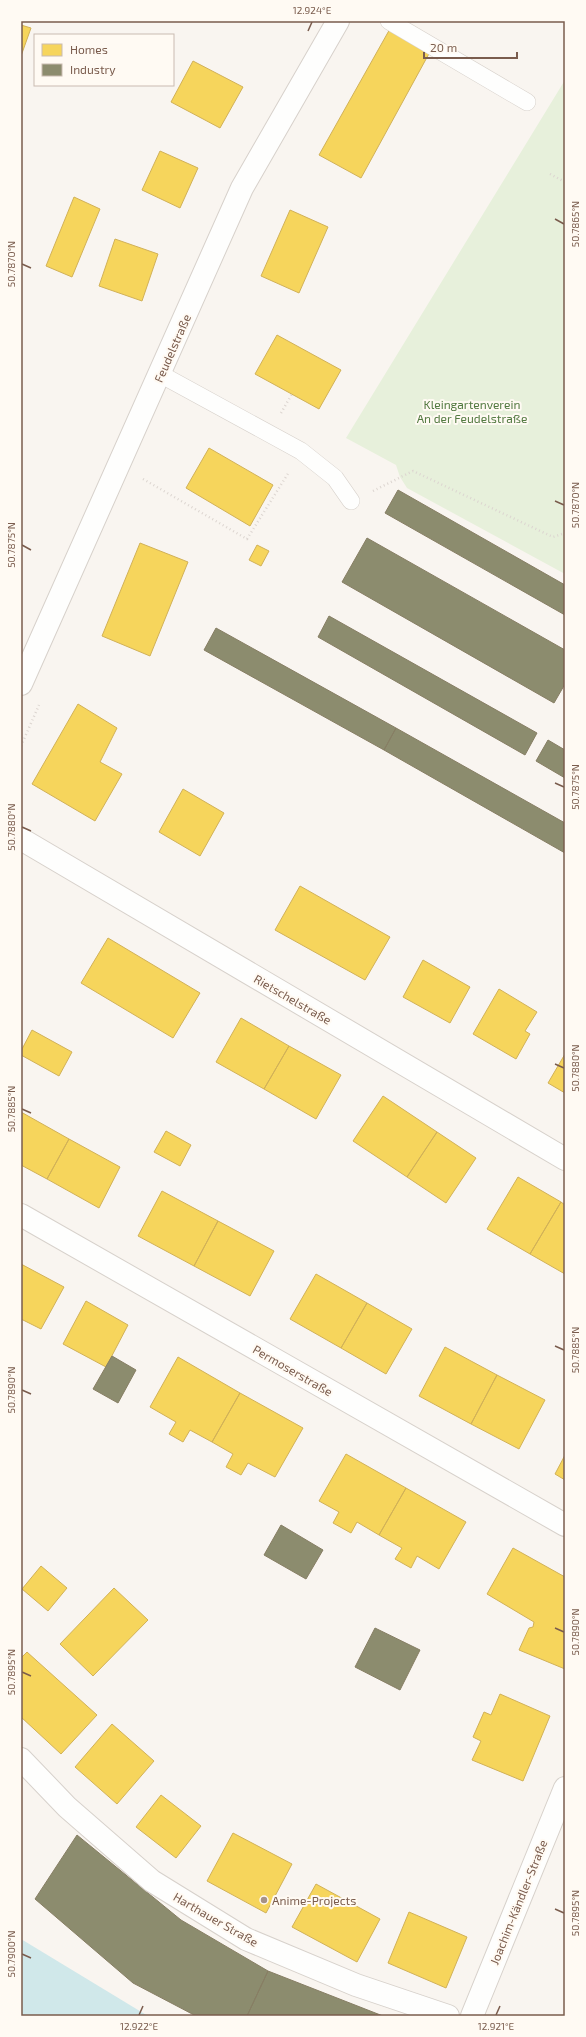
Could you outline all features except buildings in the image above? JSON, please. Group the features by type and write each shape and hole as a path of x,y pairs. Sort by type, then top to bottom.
{"street":[{"name":"Feudelstraße","path":"21,684 242,188 338,21"},
{"name":"Rietschelstraße","path":"21,839 565,1159"},
{"name":"Permoserstraße","path":"21,1215 565,1525"},
{"name":"Harthauer Straße","path":"21,1760 67,1807 152,1881 246,1939 356,1985 448,2016"},
{"name":"Joachim-Kändler-Straße","path":"472,2016 565,1788"}],"lane":[{"path":"389,21 527,102"},
{"path":"160,374 301,451 335,478 351,502"}],"path":[{"path":"550,174 565,182"},
{"path":"286,404 292,394"},
{"path":"139,477 247,539 301,451"},
{"path":"351,502 413,471 554,537 565,533"}],"green space":[{"name":"Kleingartenverein An der Feudelstraße","path":"565,80 565,574 407,488 400,477 396,465 346,438"}],"water":[{"path":"21,1939 148,2016 21,2016"}],"place":[{"name":"Anime-Projects","path":"264,1900"}]}
